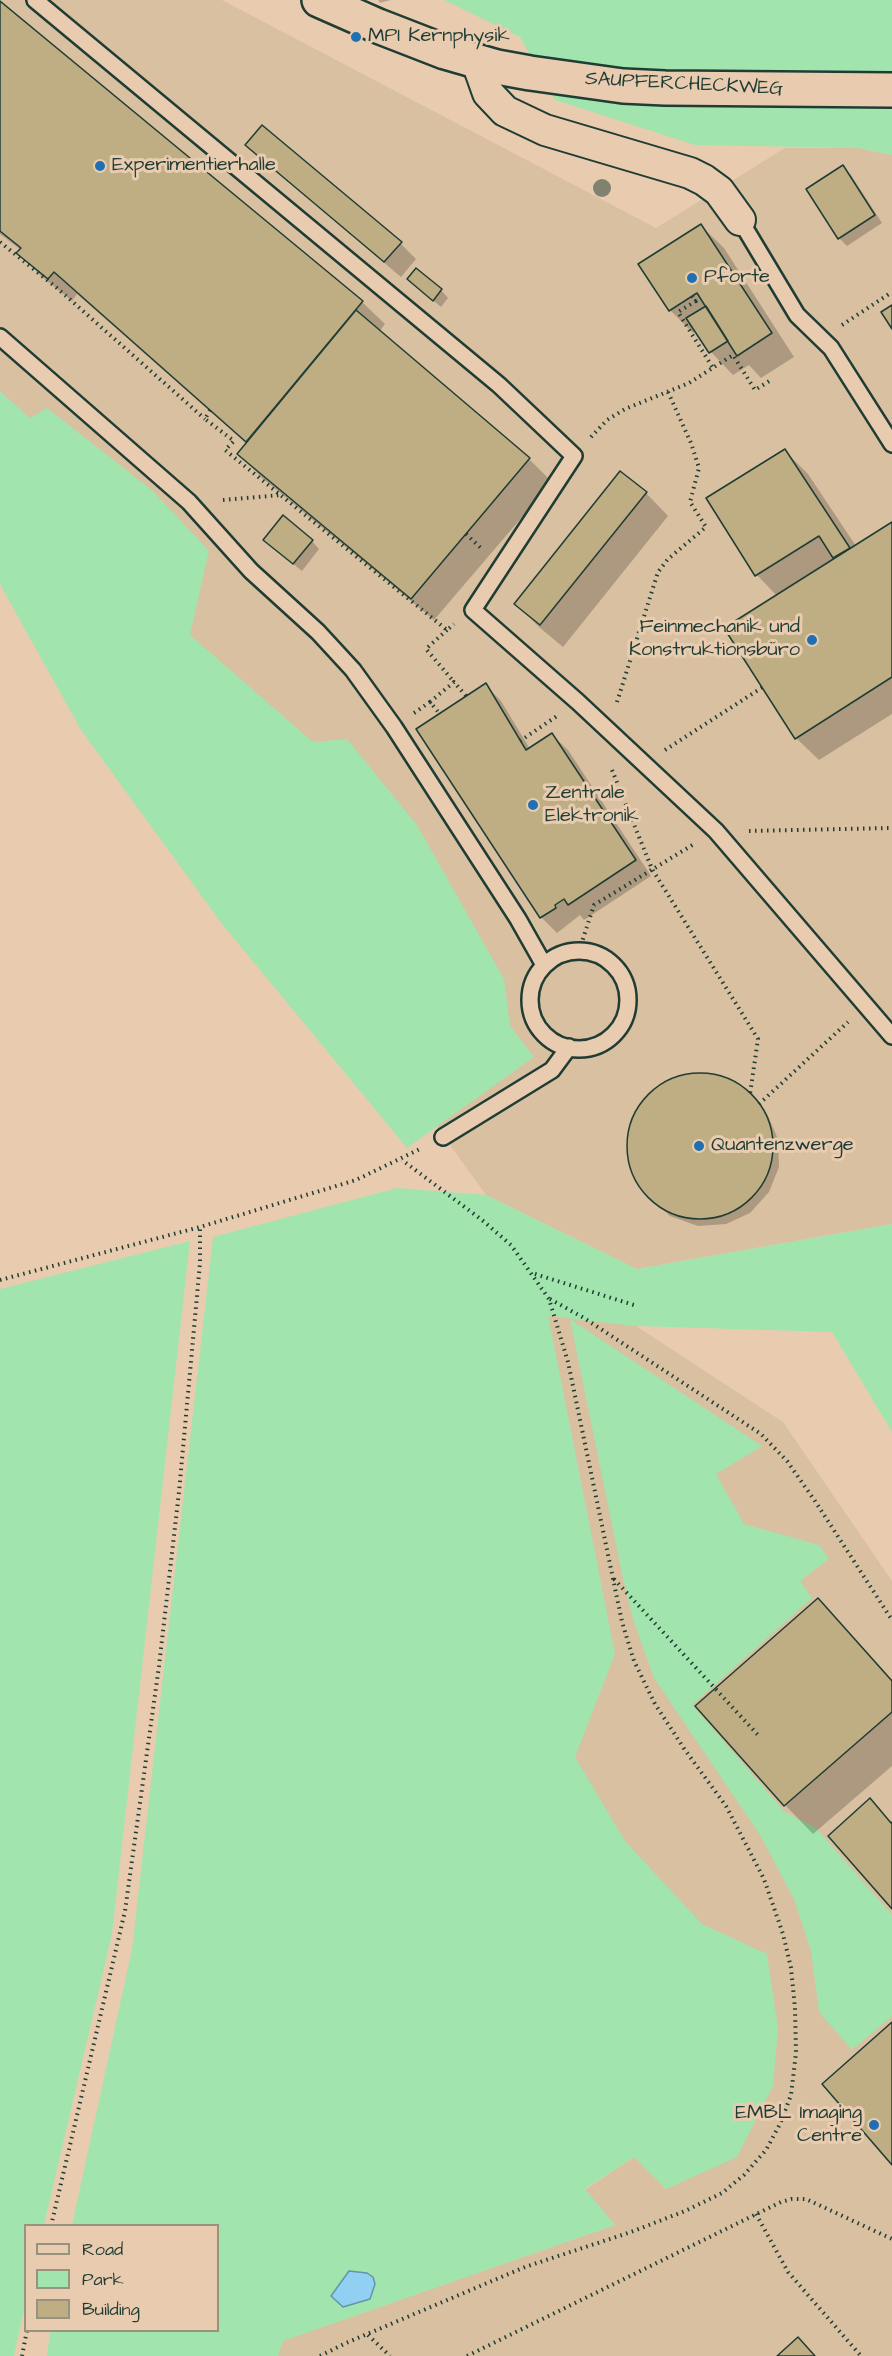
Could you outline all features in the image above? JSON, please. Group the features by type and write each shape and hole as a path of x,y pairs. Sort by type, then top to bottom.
{"street":[{"name":"SAUPFERCHECKWEG","path":"319,0 406,38 477,62 539,75 623,86 892,90"},
{"path":"477,62 488,93 497,104 516,118 545,130 690,173 712,184 740,220"}],"lane":[{"path":"35,0 499,385 574,456 473,610 578,702 716,831 892,1036"},
{"path":"740,220 797,315 831,348 892,444"},
{"path":"0,337 189,502 251,571 318,632 359,679 400,737 518,920 544,965"},
{"path":"579,951 597,954 613,965 624,981 628,999 627,1009 620,1026 606,1040 589,1047 560,1045 544,1035 531,1009 531,990 538,972 544,965 560,955 579,951"},
{"path":"443,1137 552,1070 569,1047"}],"path":[{"path":"0,242 57,288 234,441 225,450 447,630"},
{"path":"820,339 892,292"},
{"path":"692,296 698,300 678,312 713,368"},
{"path":"589,439 607,420 626,409 689,383 733,355 755,390 771,380"},
{"path":"606,728 620,693 658,572 668,559 706,527 690,502 699,468 691,443 668,392"},
{"path":"205,418 210,410"},
{"path":"189,502 281,495"},
{"path":"466,696 426,649 473,610"},
{"path":"430,702 454,682"},
{"path":"644,764 763,687"},
{"path":"520,741 578,702"},
{"path":"623,743 610,764 620,794 652,869 758,1039 750,1094"},
{"path":"579,951 594,905 716,831 892,828"},
{"path":"759,1104 866,1005"},
{"path":"0,1280 200,1227 356,1180 402,1160 443,1137"},
{"path":"320,2356 525,2267 631,2232 685,2211 722,2193 744,2175 766,2150 780,2124 791,2095 796,2053 791,1968 783,1934 764,1879 726,1806 661,1713 634,1660 622,1622 568,1362 549,1299 534,1274 511,1245 482,1220 402,1160"},
{"path":"51,2224 125,1911 159,1666 178,1504 200,1263 200,1227"},
{"path":"534,1274 637,1306"},
{"path":"549,1299 584,1318 761,1434 787,1461 892,1620"},
{"path":"613,1578 758,1734"},
{"path":"467,2356 756,2214 792,2199 806,2199 892,2239"},
{"path":"756,2214 788,2272 861,2356"},
{"path":"22,2356 27,2332"},
{"path":"368,2335 390,2356"}],"shaded area":[{"path":"0,0 222,0 656,228 785,148 859,148 892,155 892,1224 637,1269 486,1195 0,519"},
{"path":"547,1315 636,1326 783,1422 892,1581 892,2356 278,2356 282,2341 615,2225 585,2190 634,2157 737,2157 394,1968"}],"green space":[{"path":"444,0 892,0 892,155 859,148 695,145 555,100 520,37"},
{"path":"0,391 30,418 47,408 153,491 209,551 190,635 313,742 347,739 417,825 504,979 510,1026 534,1057 407,1148 222,924 81,730 2,588 0,583"},
{"path":"397,1188 486,1195 637,1269 892,1224 892,1432 832,1332 636,1326 548,1315 615,1654 575,1757 625,1841 702,1924 767,1954 778,2029 773,2086 737,2157 666,2189 634,2157 585,2189 615,2225 283,2341 278,2356 47,2356 50,2332 219,2332 219,2224 72,2224 132,1949 213,1237"},
{"path":"190,1241 112,1934 44,2224 24,2224 24,2310 14,2356 0,2356 0,1289"},
{"path":"570,1319 762,1446 716,1474 744,1524 819,1545 829,1559 800,1581 812,1598 692,1705 785,1812 816,1828 892,1915 892,2016 852,2050 819,2012 811,1951 794,1899 760,1835 654,1678 633,1619 622,1574"}],"water":[{"path":"349,2271 367,2273 373,2277 375,2284 370,2299 343,2307 331,2296"}],"building":[{"name":"Experimentierhalle","path":"0,1 363,301 246,442 54,272 48,279 16,253 21,248 0,231"},
{"path":"262,125 402,242 384,262 245,145"},
{"path":"843,165 875,215 838,239 806,189"},
{"name":"Pforte","path":"701,224 772,333 737,356 697,293 669,311 638,264"},
{"path":"416,268 442,289 433,301 407,279"},
{"path":"892,305 892,329 881,312"},
{"path":"706,306 728,341 709,353 686,318"},
{"path":"356,310 530,458 411,599 237,454"},
{"path":"785,449 850,548 833,558 819,536 755,576 706,498"},
{"path":"620,471 647,492 540,625 514,604"},
{"path":"283,515 313,540 293,564 263,540"},
{"name":"Feinmechanik und Konstruktionsbüro","path":"892,522 892,677 795,739 724,628"},
{"name":"Zentrale Elektronik","path":"486,683 526,750 552,733 636,860 568,905 564,899 555,905 556,908 540,918 416,729"},
{"path":"700,1073 728,1079 752,1094 767,1118 773,1146 767,1174 752,1198 728,1213 700,1219 672,1213 648,1198 633,1174 627,1146 633,1118 648,1094 672,1079"},
{"path":"818,1598 892,1681 892,1712 784,1806 695,1706"},
{"path":"870,1798 892,1822 892,1909 828,1836"},
{"name":"EMBL Imaging Centre","path":"892,2022 892,2165 822,2084"},
{"path":"798,2337 815,2356 777,2356"}],"place":[{"name":"MPI Kernphysik","path":"356,37"},
{"name":"Experimentierhalle","path":"100,166"},
{"name":"Pforte","path":"692,278"},
{"name":"Feinmechanik und Konstruktionsbüro","path":"812,640"},
{"name":"Zentrale Elektronik","path":"533,805"},
{"name":"Quantenzwerge","path":"699,1146"},
{"name":"EMBL Imaging Centre","path":"874,2125"}]}
